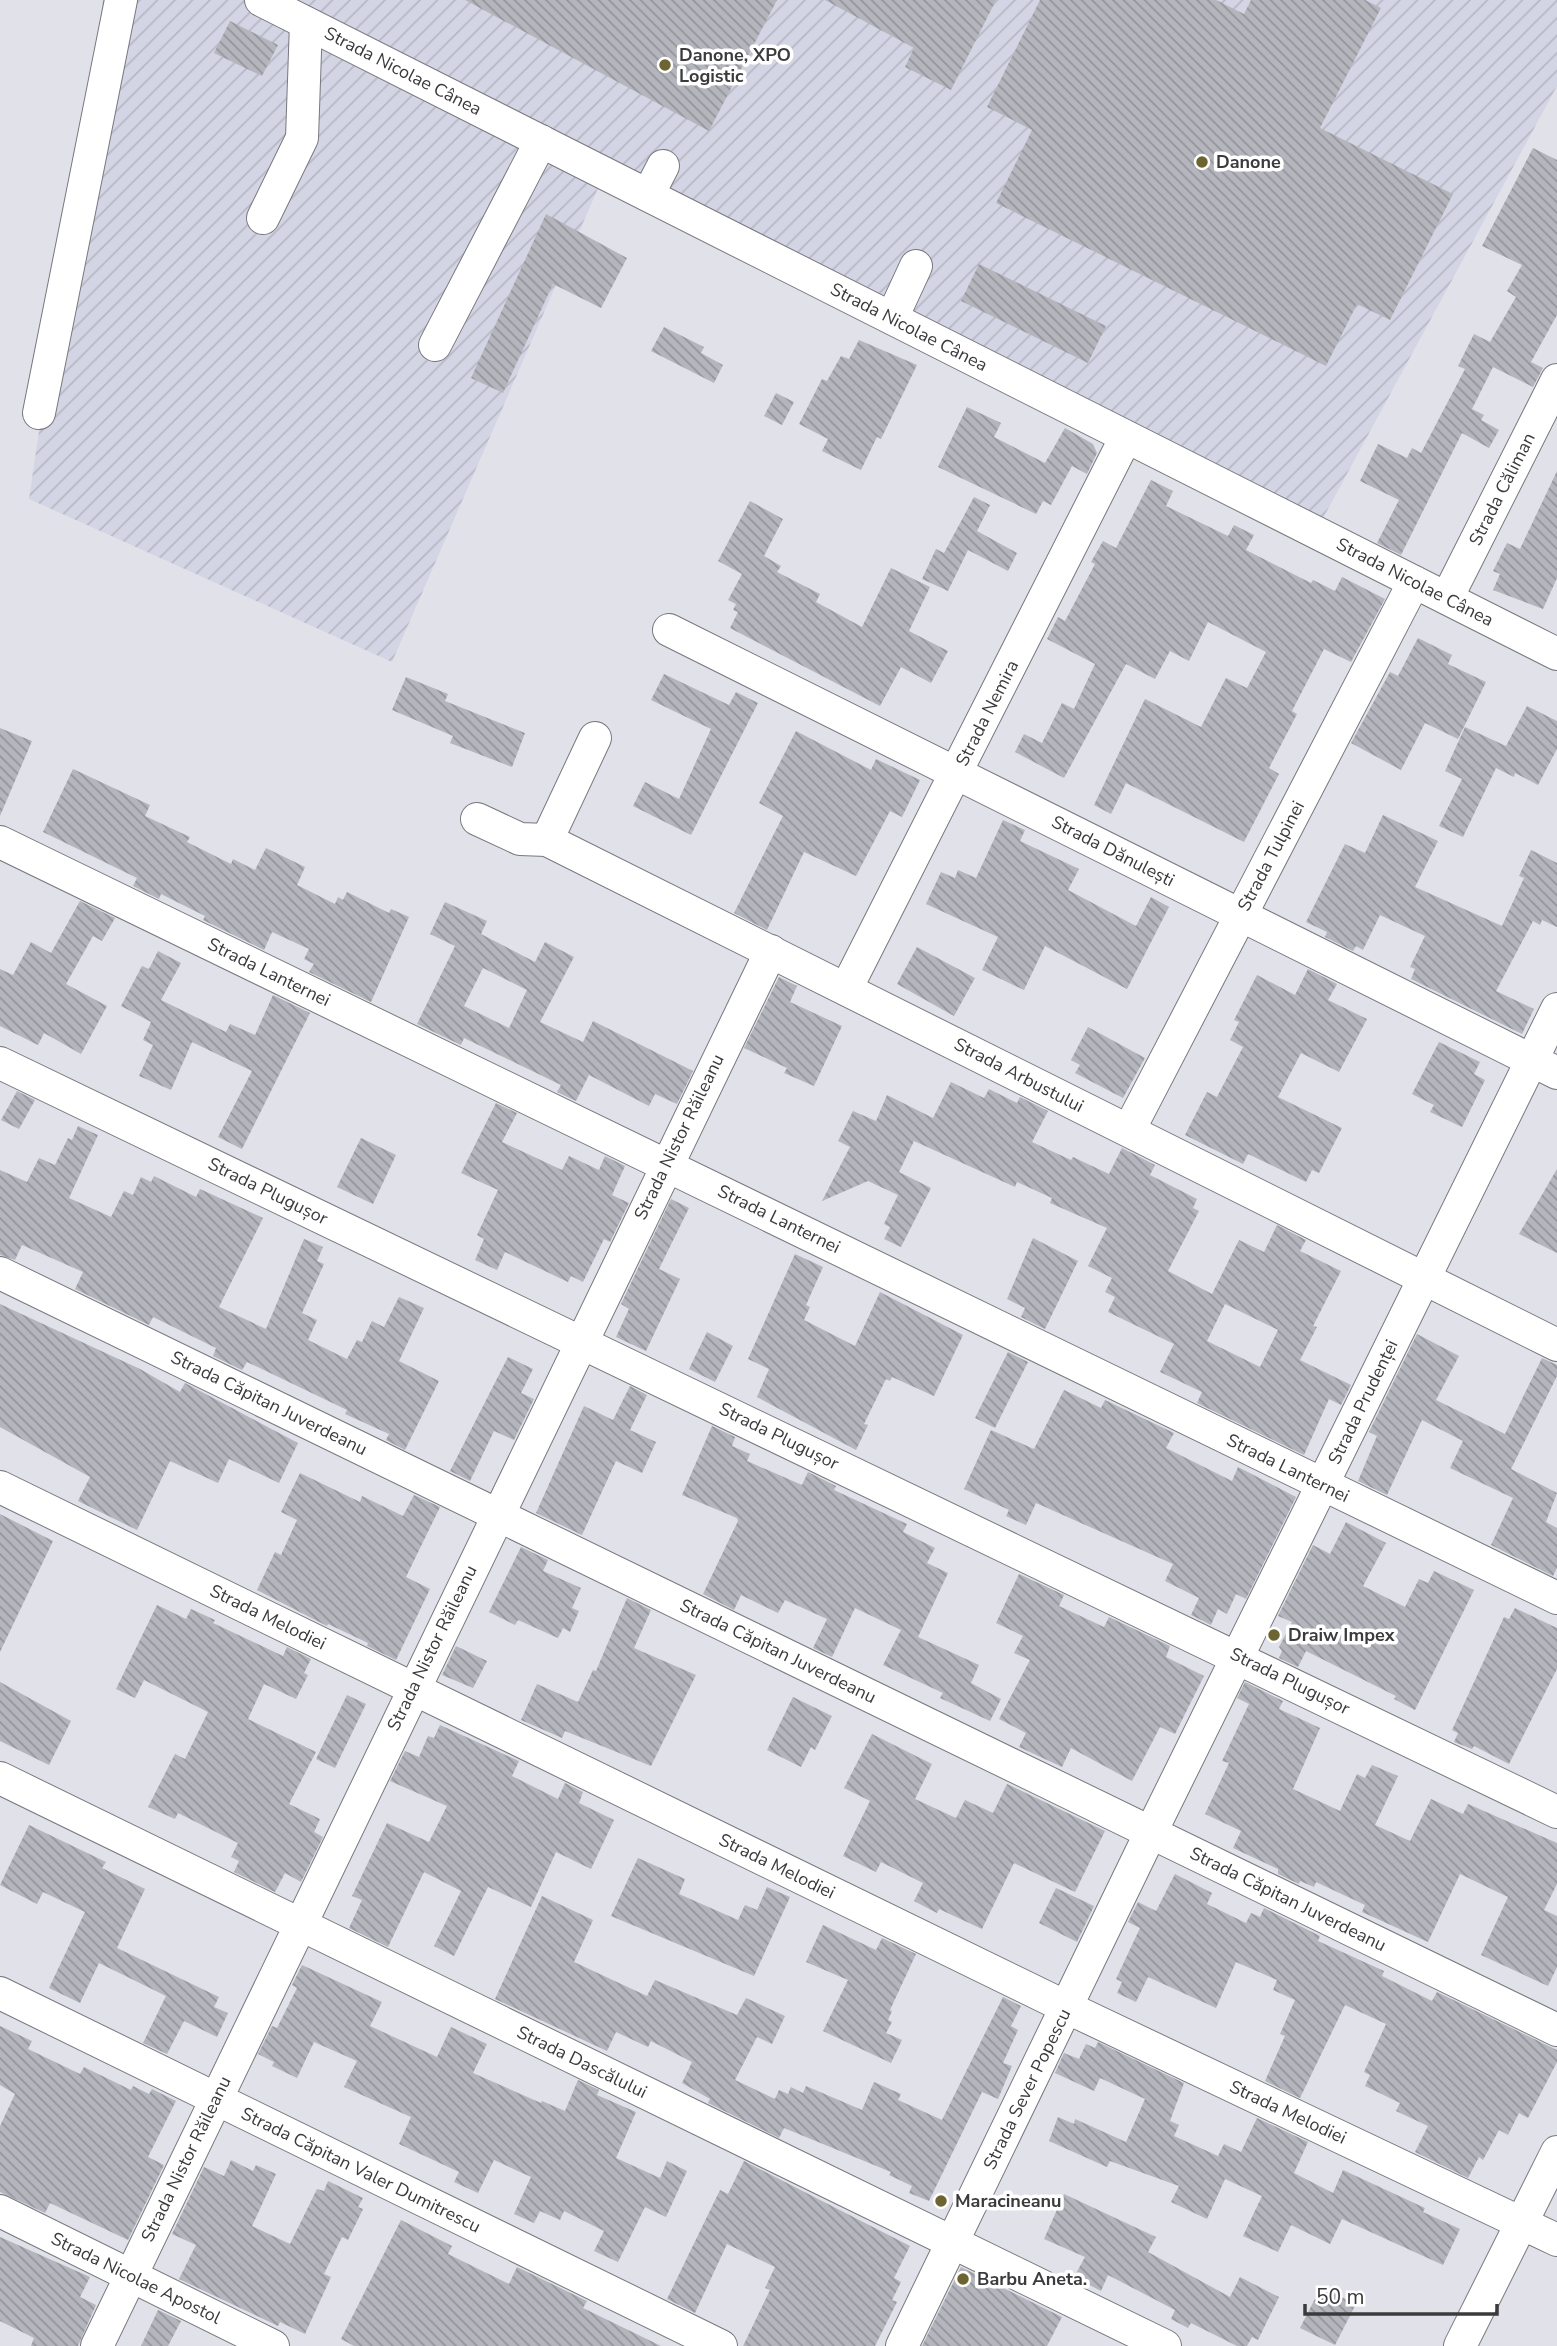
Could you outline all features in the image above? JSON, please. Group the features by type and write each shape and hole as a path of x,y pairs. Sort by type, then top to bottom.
{"street":[{"path":"39,413 121,0"},
{"name":"Strada Nicolae Cânea","path":"261,0 1557,654"},
{"path":"263,218 302,138 306,23"},
{"path":"435,345 541,141"},
{"path":"648,195 663,166"},
{"path":"892,318 916,266"},
{"name":"Strada Căliman","path":"1447,598 1557,380"},
{"name":"Strada Nemira","path":"846,989 1126,437"},
{"name":"Strada Tulpinei","path":"1129,1130 1414,582"},
{"name":"Strada Dănulești","path":"669,630 1544,1067"},
{"path":"547,840 596,738"},
{"name":"Strada Arbustului","path":"477,819 520,839 547,840 1557,1345"},
{"name":"Strada Lanternei","path":"0,842 1557,1598"},
{"name":"Strada Nistor Răileanu","path":"97,2346 412,1688 771,951"},
{"name":"Strada Prudenței","path":"1151,1832 1424,1278 1544,1067 1557,1009"},
{"name":"Strada Plugușor","path":"0,1063 1238,1656 1557,1812"},
{"name":"Strada Căpitan Juverdeanu","path":"0,1273 1557,2029"},
{"name":"Strada Melodiei","path":"0,1487 1066,2007 1557,2240"},
{"name":"Strada Dascălului","path":"0,1778 1165,2346"},
{"name":"Strada Sever Popescu","path":"902,2346 1151,1832"},
{"name":"Strada Căpitan Valer Dumitrescu","path":"0,1993 721,2346"},
{"path":"1460,2346 1557,2152"},
{"name":"Strada Nicolae Apostol","path":"0,2211 272,2346"}],"shaded area":[{"path":"103,0 1557,0 1557,86 1322,520 609,163 392,662 29,499"}],"building":[{"name":"Danone, XPO Logistic","path":"465,0 777,0 709,131"},
{"path":"825,0 996,0 951,90 905,67 914,48"},
{"name":"Danone","path":"1040,0 1216,0 1244,14 1251,0 1365,0 1381,8 1320,128 1453,194 1390,320 1357,304 1326,366 996,203 1032,130 987,107"},
{"path":"230,21 278,45 262,76 214,53"},
{"path":"1533,148 1557,160 1557,315 1531,362 1543,368 1533,387 1493,367 1472,409 1484,415 1481,420 1499,430 1489,448 1462,433 1401,555 1377,543 1399,500 1360,481 1378,444 1407,458 1412,448 1421,453 1465,369 1458,366 1474,334 1490,342 1516,297 1507,291 1522,265 1482,246"},
{"path":"546,214 627,258 601,308 553,284 503,393 471,378"},
{"path":"979,264 1106,326 1088,363 961,301"},
{"path":"664,327 704,347 701,353 723,365 714,383 651,351"},
{"path":"859,340 917,365 881,439 877,437 861,470 822,451 828,439 799,424 822,379 827,381 841,356 849,359"},
{"path":"776,393 794,402 782,425 764,416"},
{"path":"967,407 1001,423 994,437 1045,463 1065,428 1093,444 1097,453 1087,474 1072,466 1051,505 1043,501 1036,514 938,467"},
{"path":"1557,471 1557,578 1543,609 1493,590 1500,574 1493,571 1507,543 1520,549"},
{"path":"1151,480 1173,491 1166,506 1228,536 1234,525 1254,535 1246,550 1311,583 1313,580 1335,591 1342,577 1385,599 1351,662 1324,649 1292,711 1297,714 1269,768 1279,774 1244,842 1126,783 1111,814 1094,805 1145,699 1201,727 1226,678 1247,688 1266,652 1208,622 1189,661 1170,651 1155,679 1126,664 1064,778 1015,752 1024,734 1042,743 1062,703 1074,709 1095,664 1047,639 1058,617 1065,621 1095,564 1091,562 1103,541 1116,548"},
{"path":"974,497 990,505 977,531 1017,553 1008,571 968,550 948,591 922,579 936,549 944,553"},
{"path":"750,501 783,519 764,556 781,566 777,572 820,594 816,602 862,627 891,568 930,587 909,631 948,651 931,683 901,667 880,706 730,628 738,612 733,610 736,604 728,600 742,574 718,561"},
{"path":"1418,638 1452,655 1448,664 1486,682 1458,739 1425,723 1401,770 1351,743 1390,672 1398,676"},
{"path":"664,674 729,705 736,692 758,703 691,835 633,806 645,782 679,799 711,729 651,700"},
{"path":"406,677 448,694 445,701 525,733 512,767 450,743 453,736 392,710"},
{"path":"1527,706 1557,721 1557,749 1538,785 1515,773 1514,777 1496,768 1463,837 1439,826 1462,779 1445,771 1465,727 1506,746"},
{"path":"0,728 32,741 0,816"},
{"path":"796,731 871,770 876,759 920,780 902,817 890,811 856,876 804,852 767,930 734,913 783,816 759,803"},
{"path":"73,769 150,805 145,816 190,837 187,842 231,864 233,859 255,870 266,848 305,867 297,885 335,904 338,897 343,900 347,892 389,913 391,909 409,917 371,1002 309,972 314,964 304,959 309,949 272,932 264,950 203,920 205,916 161,894 159,899 133,886 137,878 43,832"},
{"path":"1383,815 1438,841 1415,887 1502,926 1524,878 1519,876 1531,850 1557,863 1557,927 1542,920 1540,925 1533,921 1496,991 1534,1009 1522,1034 1411,979 1415,969 1410,967 1425,936 1380,915 1363,950 1356,946 1353,951 1325,937 1327,932 1306,922 1345,844 1365,853"},
{"path":"1003,820 1025,830 1020,841 1079,869 1068,890 1136,926 1151,897 1169,907 1127,989 1045,946 1024,990 982,970 998,937 926,904 941,872 955,878 958,870 976,878"},
{"path":"80,901 115,918 102,941 93,936 66,984 107,1006 81,1054 44,1033 38,1045 0,1026 0,969 13,975 31,942 51,953"},
{"path":"445,902 487,921 481,934 535,962 545,942 574,957 540,1022 583,1042 593,1021 693,1071 677,1104 655,1094 649,1106 589,1075 576,1101 557,1092 561,1085 464,1038 461,1045 417,1024 455,946 430,934","holes":["483,968 527,990 509,1028 464,1006"]},
{"path":"917,947 975,978 954,1016 897,984"},
{"path":"158,951 181,963 161,1000 226,1032 230,1024 255,1035 273,995 310,1013 242,1149 218,1137 252,1071 192,1042 171,1090 139,1076 153,1045 143,1040 151,1022 121,1006 142,966 149,969"},
{"path":"1308,969 1337,984 1328,1000 1367,1019 1339,1072 1301,1053 1278,1097 1342,1128 1319,1173 1312,1170 1306,1182 1248,1154 1243,1164 1185,1135 1207,1092 1217,1097 1243,1047 1230,1040 1239,1022 1234,1020 1257,975 1295,995"},
{"path":"779,977 797,986 790,1002 842,1026 814,1086 784,1073 787,1068 744,1048"},
{"path":"1088,1027 1145,1058 1123,1098 1075,1073 1080,1065 1071,1060"},
{"path":"1439,1042 1480,1062 1474,1074 1485,1080 1462,1127 1430,1112 1434,1105 1412,1094"},
{"path":"951,1082 984,1098 989,1089 1017,1103 1020,1097 1048,1111 1032,1142 1071,1160 1073,1157 1109,1174 1122,1148 1155,1165 1150,1175 1197,1199 1193,1208 1199,1211 1168,1271 1212,1294 1239,1240 1264,1252 1277,1225 1306,1240 1300,1251 1341,1271 1313,1326 1317,1327 1300,1360 1351,1385 1341,1405 1329,1399 1304,1455 1197,1403 1202,1392 1160,1372 1174,1344 1108,1312 1115,1297 1105,1292 1112,1278 1088,1266 1107,1228 1050,1203 1052,1198 1017,1182 1015,1187 914,1141 899,1172 931,1188 901,1247 884,1239 890,1227 884,1224 898,1195 868,1181 822,1201 850,1147 838,1141 853,1111 876,1121 887,1095 933,1118","holes":["1225,1304 1278,1330 1260,1367 1207,1341"]},
{"path":"17,1091 35,1100 19,1129 1,1120"},
{"path":"496,1103 517,1113 502,1142 562,1170 569,1156 599,1170 605,1156 625,1166 612,1195 629,1203 610,1242 604,1239 583,1282 571,1276 568,1282 505,1252 497,1270 475,1260 484,1239 477,1235 498,1190 461,1173"},
{"path":"78,1126 98,1135 69,1198 111,1217 124,1191 133,1195 141,1177 151,1182 154,1176 196,1197 200,1189 263,1218 219,1307 266,1329 304,1239 323,1247 317,1261 324,1264 302,1313 317,1320 308,1340 347,1359 357,1340 362,1342 372,1321 384,1327 399,1297 424,1308 399,1361 439,1381 405,1450 386,1440 389,1434 345,1414 347,1410 247,1362 242,1370 213,1356 216,1348 153,1317 149,1325 75,1289 83,1272 22,1245 15,1260 0,1255 0,1170 27,1182 39,1158 55,1165 68,1138 72,1140"},
{"path":"361,1138 396,1155 373,1204 337,1187"},
{"path":"1557,1169 1557,1253 1519,1234"},
{"path":"671,1199 689,1208 659,1269 680,1279 646,1351 616,1337 629,1309 621,1304"},
{"path":"1033,1238 1078,1261 1045,1329 1021,1317 1025,1308 1007,1299"},
{"path":"795,1254 823,1267 806,1305 810,1307 804,1320 855,1346 880,1292 963,1335 934,1396 892,1377 890,1381 886,1379 864,1424 868,1425 856,1450 757,1397 769,1369 748,1359"},
{"path":"0,1304 140,1369 180,1392 185,1383 298,1443 279,1483 229,1459 218,1483 170,1461 137,1530 78,1501 90,1477 0,1427"},
{"path":"707,1332 733,1346 715,1382 689,1369"},
{"path":"1417,1334 1459,1356 1436,1400 1505,1434 1542,1358 1557,1365 1557,1376 1511,1469 1557,1493 1546,1522 1557,1528 1557,1568 1553,1576 1491,1545 1513,1498 1450,1468 1463,1441 1422,1420 1387,1495 1358,1481 1377,1436 1369,1432"},
{"path":"1008,1352 1028,1362 995,1428 975,1418"},
{"path":"508,1357 533,1369 521,1393 534,1399 514,1440 494,1431 470,1481 450,1471"},
{"path":"630,1386 647,1395 630,1430 656,1442 642,1473 616,1461 582,1535 536,1513 584,1406 613,1420"},
{"path":"1064,1390 1101,1408 1105,1400 1174,1433 1166,1448 1232,1481 1238,1467 1296,1497 1246,1599 1236,1594 1227,1614 1218,1609 1211,1625 1191,1615 1199,1598 1165,1581 1173,1564 1036,1503 1026,1525 1006,1516 1009,1510 964,1489 991,1430 1034,1449"},
{"path":"712,1426 735,1437 732,1446 750,1454 747,1461 802,1485 808,1472 836,1486 834,1490 907,1524 903,1532 935,1548 927,1563 948,1573 918,1637 979,1665 971,1683 1001,1699 990,1721 940,1698 943,1693 883,1665 901,1630 855,1608 832,1657 813,1648 827,1619 785,1600 778,1613 741,1595 734,1610 703,1594 738,1521 737,1518 682,1495"},
{"path":"300,1473 360,1502 362,1496 403,1516 414,1495 440,1507 406,1577 430,1589 396,1660 367,1646 368,1643 328,1624 327,1626 257,1590 275,1552 281,1555 297,1520 281,1512"},
{"path":"0,1514 53,1541 0,1652"},
{"path":"1346,1522 1386,1543 1363,1586 1405,1607 1419,1579 1428,1583 1434,1571 1474,1590 1415,1710 1394,1699 1396,1696 1306,1651 1298,1667 1279,1658 1282,1651 1279,1647 1292,1622 1278,1616 1313,1545 1330,1554"},
{"path":"521,1547 548,1560 543,1571 581,1588 572,1608 579,1611 570,1632 563,1628 558,1638 518,1620 515,1625 489,1612"},
{"path":"1019,1574 1064,1595 1059,1606 1104,1627 1109,1617 1170,1646 1166,1657 1204,1676 1175,1734 1160,1727 1132,1781 1071,1748 1062,1767 1019,1747 1026,1733 999,1719 1030,1660 1014,1653 1023,1636 996,1623"},
{"path":"627,1598 651,1610 634,1648 696,1675 651,1766 565,1731 562,1738 521,1720 537,1684 578,1702 593,1670 596,1671"},
{"path":"157,1605 186,1619 191,1609 215,1620 213,1623 283,1656 287,1647 311,1659 304,1673 308,1675 296,1699 264,1684 248,1719 316,1752 289,1804 320,1819 314,1832 323,1837 301,1882 285,1873 275,1892 234,1872 239,1861 231,1857 238,1843 178,1813 175,1819 148,1807 175,1754 185,1759 208,1712 144,1680 135,1698 116,1689"},
{"path":"1515,1608 1557,1628 1557,1669 1509,1764 1474,1746 1472,1749 1454,1742 1458,1733 1452,1730 1504,1617 1509,1619"},
{"path":"456,1646 487,1661 473,1688 442,1675"},
{"path":"0,1682 71,1721 49,1765 0,1741"},
{"path":"1245,1682 1283,1701 1279,1709 1320,1728 1293,1789 1340,1811 1357,1774 1365,1778 1372,1765 1398,1776 1375,1825 1410,1841 1431,1799 1463,1814 1468,1804 1557,1843 1557,1884 1544,1910 1557,1916 1557,1967 1548,1986 1481,1955 1508,1897 1460,1874 1428,1942 1362,1912 1365,1905 1316,1882 1314,1887 1300,1881 1299,1884 1278,1874 1278,1869 1233,1848 1241,1831 1205,1814 1229,1763 1222,1761 1249,1704 1237,1698"},
{"path":"347,1695 366,1704 335,1768 316,1759"},
{"path":"793,1697 832,1716 815,1750 811,1747 801,1767 767,1750"},
{"path":"440,1725 519,1761 512,1776 558,1799 565,1783 583,1792 579,1803 614,1820 591,1869 556,1852 531,1907 488,1887 454,1956 434,1946 461,1891 424,1872 388,1947 349,1928 362,1900 352,1896 387,1823 429,1842 447,1806 390,1781 405,1751 419,1757 428,1736 434,1738"},
{"path":"872,1734 932,1764 915,1799 956,1818 965,1800 993,1813 1007,1784 1105,1831 1075,1892 1014,1863 982,1929 939,1909 937,1913 914,1901 923,1883 881,1862 876,1872 843,1856 870,1801 844,1788"},
{"path":"29,1825 106,1862 102,1868 145,1889 117,1948 219,1997 214,2007 228,2013 217,2037 184,2021 167,2054 143,2043 166,1996 99,1963 80,2003 49,1988 85,1912 43,1892 37,1904 0,1885"},
{"path":"638,1858 685,1879 679,1894 738,1920 745,1905 757,1910 767,1887 790,1897 754,1976 611,1916"},
{"path":"1175,1874 1212,1893 1207,1904 1246,1923 1251,1913 1260,1917 1264,1908 1320,1936 1318,1941 1384,1971 1382,1976 1432,2001 1437,1992 1557,2050 1557,2062 1528,2118 1519,2113 1508,2135 1499,2130 1483,2160 1479,2157 1468,2178 1415,2152 1428,2126 1396,2111 1400,2103 1365,2086 1370,2075 1364,2072 1386,2024 1345,2005 1300,2098 1265,2081 1285,2036 1280,2034 1295,2000 1273,1990 1277,1980 1236,1962 1216,2008 1148,1977 1136,2002 1117,1993 1122,1982 1116,1979 1140,1928 1128,1922 1138,1902 1156,1911"},
{"path":"1056,1888 1094,1906 1077,1942 1039,1923"},
{"path":"542,1896 593,1920 574,1962 647,1996 655,1980 737,2015 746,1998 785,2016 772,2044 757,2037 735,2080 775,2099 779,2090 788,2094 791,2087 803,2093 806,2086 862,2110 874,2082 901,2094 898,2100 942,2120 1003,1997 1021,2006 1011,2026 1018,2030 1003,2063 1012,2066 998,2099 982,2092 929,2201 909,2193 912,2186 889,2175 891,2172 784,2128 779,2138 708,2103 710,2099 682,2083 692,2062 651,2041 648,2047 616,2032 607,2051 495,1999"},
{"path":"823,1925 876,1950 882,1938 916,1954 890,2010 892,2011 888,2020 892,2022 886,2033 902,2040 891,2063 823,2031 848,1980 806,1962"},
{"path":"302,1965 382,2002 370,2026 437,2057 451,2027 487,2044 473,2073 541,2103 542,2101 565,2111 578,2080 599,2090 597,2095 636,2112 616,2158 660,2178 667,2161 687,2171 666,2217 645,2207 618,2262 594,2251 604,2231 564,2211 560,2220 540,2211 534,2223 514,2214 531,2177 494,2160 478,2193 454,2182 459,2172 399,2144 411,2117 344,2087 357,2061 314,2042 297,2078 272,2066 274,2062 258,2054 272,2026 277,2028 297,1988 292,1985"},
{"path":"0,2026 32,2041 28,2049 80,2074 84,2067 131,2090 133,2086 149,2094 152,2089 176,2101 148,2157 164,2165 128,2240 50,2203 45,2213 0,2192 0,2126 15,2094 0,2085"},
{"path":"1098,2042 1184,2083 1170,2121 1179,2125 1174,2136 1218,2156 1224,2144 1241,2152 1257,2118 1308,2142 1294,2173 1333,2193 1343,2170 1425,2208 1423,2212 1460,2229 1443,2265 1342,2219 1330,2244 1291,2225 1278,2252 1243,2236 1262,2196 1225,2179 1207,2219 1171,2202 1179,2186 1110,2161 1107,2167 1049,2141 1058,2117 1074,2124 1075,2119 1126,2142 1145,2099 1100,2078 1094,2091 1055,2073 1064,2053 1079,2059 1086,2044 1095,2048"},
{"path":"231,2160 253,2171 256,2165 276,2174 252,2226 290,2244 317,2189 324,2191 328,2181 363,2198 358,2207 363,2209 348,2240 342,2237 324,2274 331,2277 305,2334 280,2322 278,2326 179,2279 196,2245 172,2234 204,2167 224,2176"},
{"path":"744,2161 910,2246 894,2278 901,2282 892,2300 897,2302 875,2346 743,2346 770,2290 765,2288 775,2267 727,2244 695,2313 667,2299 720,2190 728,2194"},
{"path":"1064,2194 1156,2237 1148,2252 1230,2297 1240,2277 1279,2297 1258,2340 1252,2337 1247,2346 1237,2346 1191,2323 1188,2328 1171,2319 1175,2310 1108,2275 1101,2291 1074,2277 1085,2257 1044,2239"},
{"path":"401,2220 452,2246 448,2254 509,2284 517,2267 587,2301 583,2308 661,2346 354,2346 341,2339"},
{"path":"0,2237 90,2277 80,2297 96,2305 78,2346 31,2346 34,2338 0,2321"},
{"path":"961,2267 1062,2317 1047,2346 922,2346"},
{"path":"1321,2287 1356,2304 1335,2345 1300,2328"},
{"path":"158,2310 181,2321 168,2346 141,2346"}],"place":[{"name":"Danone, XPO Logistic","path":"665,65"},
{"name":"Danone","path":"1202,162"},
{"name":"Draiw Impex","path":"1274,1635"},
{"name":"Maracineanu","path":"941,2201"},
{"name":"Barbu Aneta.","path":"963,2279"}]}
